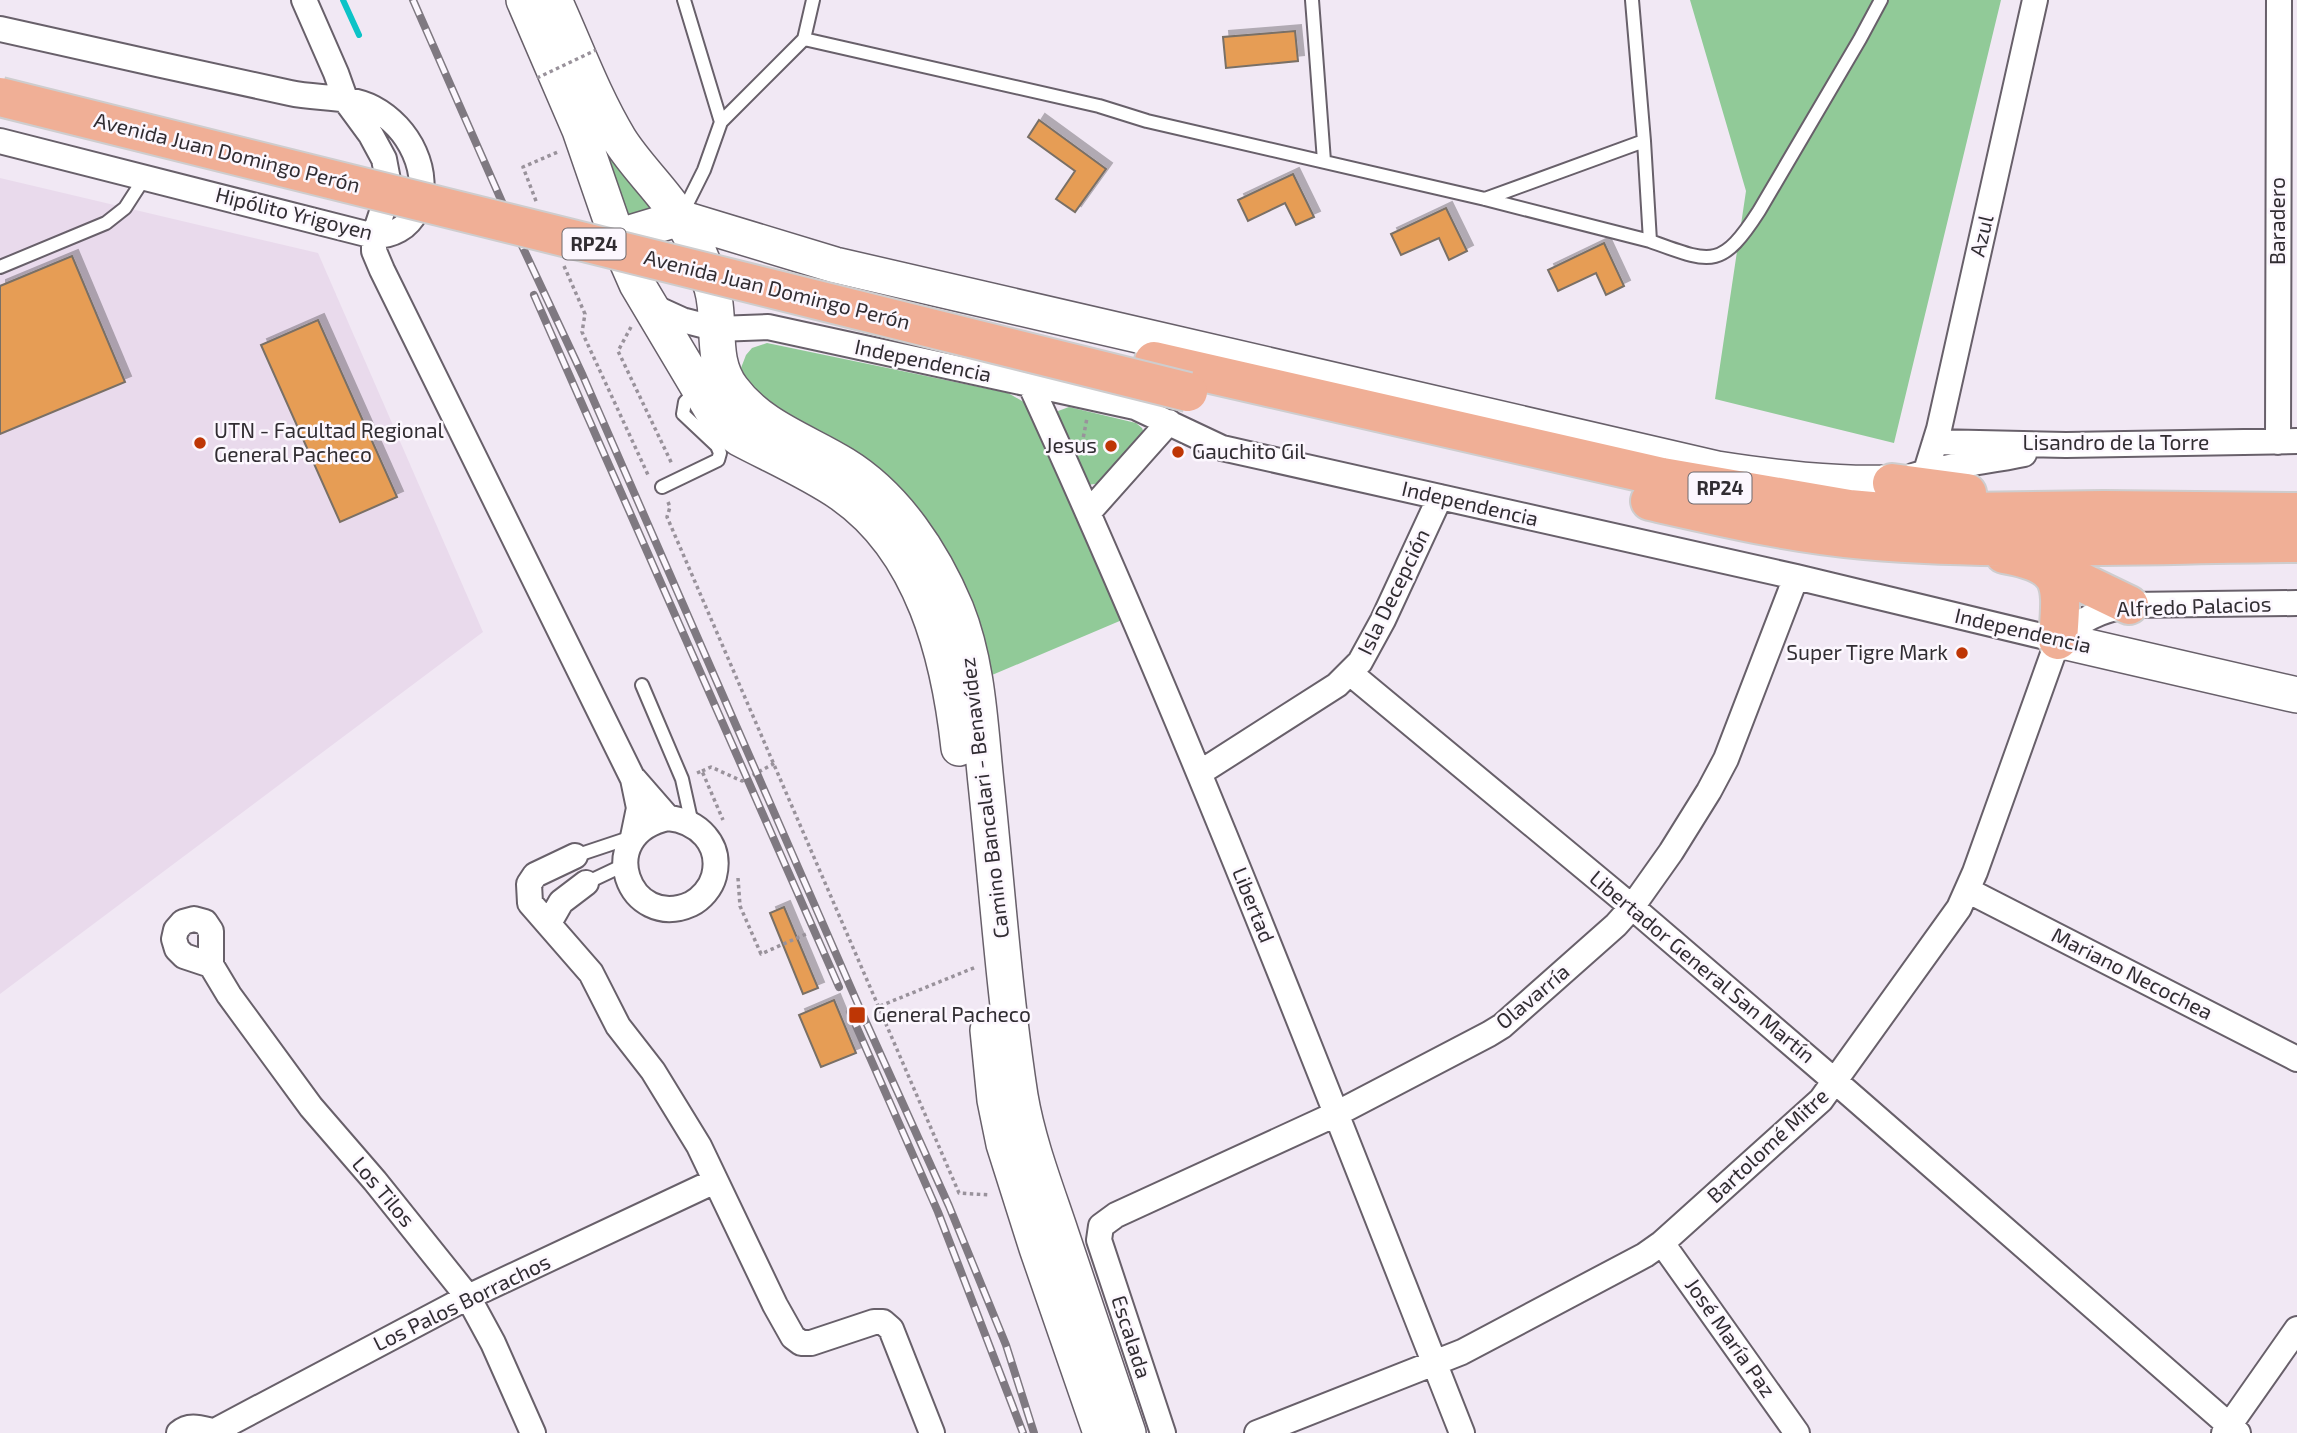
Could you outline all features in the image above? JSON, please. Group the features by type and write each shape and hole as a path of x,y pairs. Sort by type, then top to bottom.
{"main road":[{"name":"Camino Bancalari - Benavídez","path":"524,0 584,141 636,284 698,389 724,427 842,495 869,517 894,548 916,584 941,646 957,732 1000,1129 1020,1196 1101,1433"},
{"name":"Camino Bancalari - Benavídez","path":"554,0 619,138 680,218 702,262 713,290 718,356 730,387 763,419 846,466 873,486 918,540 956,609 970,659 977,698 1011,1026 1025,1123 1128,1433"},
{"name":"RP24","path":"0,74 1154,361 1662,477 1816,505 1894,513 2104,510 2297,512"},
{"name":"Avenida Juan Domingo Perón","path":"0,96 1179,407"},
{"path":"617,237 680,218 835,265 1717,469 1779,479 1828,483 1909,477 2104,510"},
{"name":"RP24","path":"1179,407 1813,535 1957,546 2297,543"},
{"path":"1957,546 2022,557 2044,564 2129,605"},
{"path":"2044,564 2059,584 2059,640"},
{"name":"Independencia","path":"2059,640 2297,695"}],"street":[{"path":"304,0 346,101 378,146 386,169 388,180 384,206 374,236 374,251 633,779 639,808 633,837"},
{"name":"Azul","path":"1909,477 1936,442 2035,0"},
{"name":"Baradero","path":"2278,0 2288,442"},
{"name":"Hipólito Yrigoyen","path":"0,29 295,94 371,107 386,116 409,142 421,168 423,194 415,214 404,226 389,236 374,236 0,141"},
{"name":"Independencia","path":"647,302 682,320 717,328 768,327 1092,399 1135,407 1179,407 1209,443 1222,448 1796,577 2059,640"},
{"name":"Libertad","path":"1030,384 1200,772 1462,1433"},
{"path":"1088,513 1179,407"},
{"name":"Lisandro de la Torre","path":"1936,442 2066,445 2288,442"},
{"path":"1909,477 1937,468 1984,463 2066,445"},
{"name":"Isla Decepción","path":"1200,772 1337,685 1360,662 1383,620 1440,497"},
{"name":"Olavarría","path":"1099,1240 1101,1226 1116,1215 1336,1114 1502,1026 1616,925 1671,852 1726,759 1796,577"},
{"name":"Alfredo Palacios","path":"2059,640 2087,617 2129,605 2297,603"},
{"name":"Bartolomé Mitre","path":"1257,1433 1434,1364 1645,1255 1662,1243 1815,1106 1836,1082 1948,926 1967,890 2059,640"},
{"name":"Libertador General San Martín","path":"1350,673 1632,907 1836,1082 2231,1431"},
{"path":"633,779 668,818"},
{"path":"668,818 692,824 705,834 713,847 716,863 713,879 706,892 694,903 679,909 663,909 648,904 627,880 624,865 626,850 633,837 642,827 654,821 668,818"},
{"path":"575,856 535,875 528,884 530,903 591,973 618,1026 678,1109 699,1146 775,1306 793,1337 801,1343 811,1343 874,1322 883,1322 891,1329 932,1433"},
{"path":"549,923 561,902 586,883"},
{"name":"Mariano Necochea","path":"1967,890 2297,1059"},
{"name":"Los Tilos","path":"211,965 229,995 311,1108 383,1191 468,1297 493,1343 533,1433"},
{"name":"Los Palos Borrachos","path":"179,1433 191,1427 212,1432 468,1297 715,1181"},
{"name":"Escalada","path":"1099,1240 1163,1433"},
{"name":"José María Paz","path":"1662,1243 1797,1433"},
{"path":"2231,1431 2297,1329"}],"lane":[{"path":"684,0 721,122"},
{"path":"680,218 704,170 721,122 804,39 813,0"},
{"path":"1312,0 1324,162"},
{"path":"1632,0 1650,241"},
{"path":"804,39 1485,199 1650,241 1695,257 1712,258 1727,253 1744,236 1881,0"},
{"path":"1485,199 1644,141"},
{"path":"0,267 106,223 125,208 145,177"},
{"path":"656,483 679,479 718,460 720,453 717,446 683,414 685,402 698,389"},
{"path":"642,684 682,779 692,824"},
{"path":"575,856 633,837"},
{"path":"586,883 624,865"}],"path":[{"path":"537,78 596,50"},
{"path":"537,202 523,167 584,141"},
{"path":"563,264 585,314 582,332 670,507 667,517"},
{"path":"647,302 618,351 679,479"},
{"path":"1080,454 1092,399"},
{"path":"662,504 959,1193 1020,1196"},
{"path":"682,779 711,767 743,781 775,763"},
{"path":"702,771 726,827"},
{"path":"737,866 740,906 761,954 806,934"},
{"path":"879,1007 981,965"}],"shaded area":[{"name":"UTN - Facultad Regional General Pacheco","path":"0,178 318,253 483,632 0,994"}],"green space":[{"path":"540,0 650,207 648,212 627,223"},
{"path":"1690,0 2001,0 1894,443 1715,399 1746,191"},
{"path":"767,343 1008,393 1029,405 1122,620 985,678 787,417 744,381 741,368 746,355 752,348"},
{"path":"1069,407 1136,423 1142,428 1144,433 1102,483 1087,485 1055,417 1058,411"}],"building":[{"path":"1295,31 1298,61 1226,68 1223,37"},
{"path":"1039,120 1106,169 1075,212 1056,199 1075,171 1028,137"},
{"path":"1293,174 1314,217 1296,225 1285,203 1248,221 1238,200"},
{"path":"1446,208 1467,251 1449,260 1439,238 1401,255 1391,234"},
{"path":"1604,243 1624,286 1606,295 1596,273 1558,291 1548,270"},
{"path":"72,256 125,382 0,434 0,286"},
{"path":"318,320 397,497 340,522 261,345"},
{"path":"784,907 818,988 803,994 770,913"},
{"path":"834,1000 856,1053 821,1067 799,1015"}],"waterway":[{"path":"343,0 359,35"}],"railway":[{"path":"413,0 509,218 583,376 949,1206 1006,1345 1034,1433"},
{"path":"534,295 839,987"},
{"path":"850,1012 938,1212 1023,1433"}],"place":[{"name":"UTN - Facultad Regional General Pacheco","path":"200,443"},
{"name":"Jesus","path":"1111,446"},
{"name":"Gauchito Gil","path":"1178,452"},
{"name":"Super Tigre Mark","path":"1962,653"},
{"name":"General Pacheco","path":"857,1015"}]}
